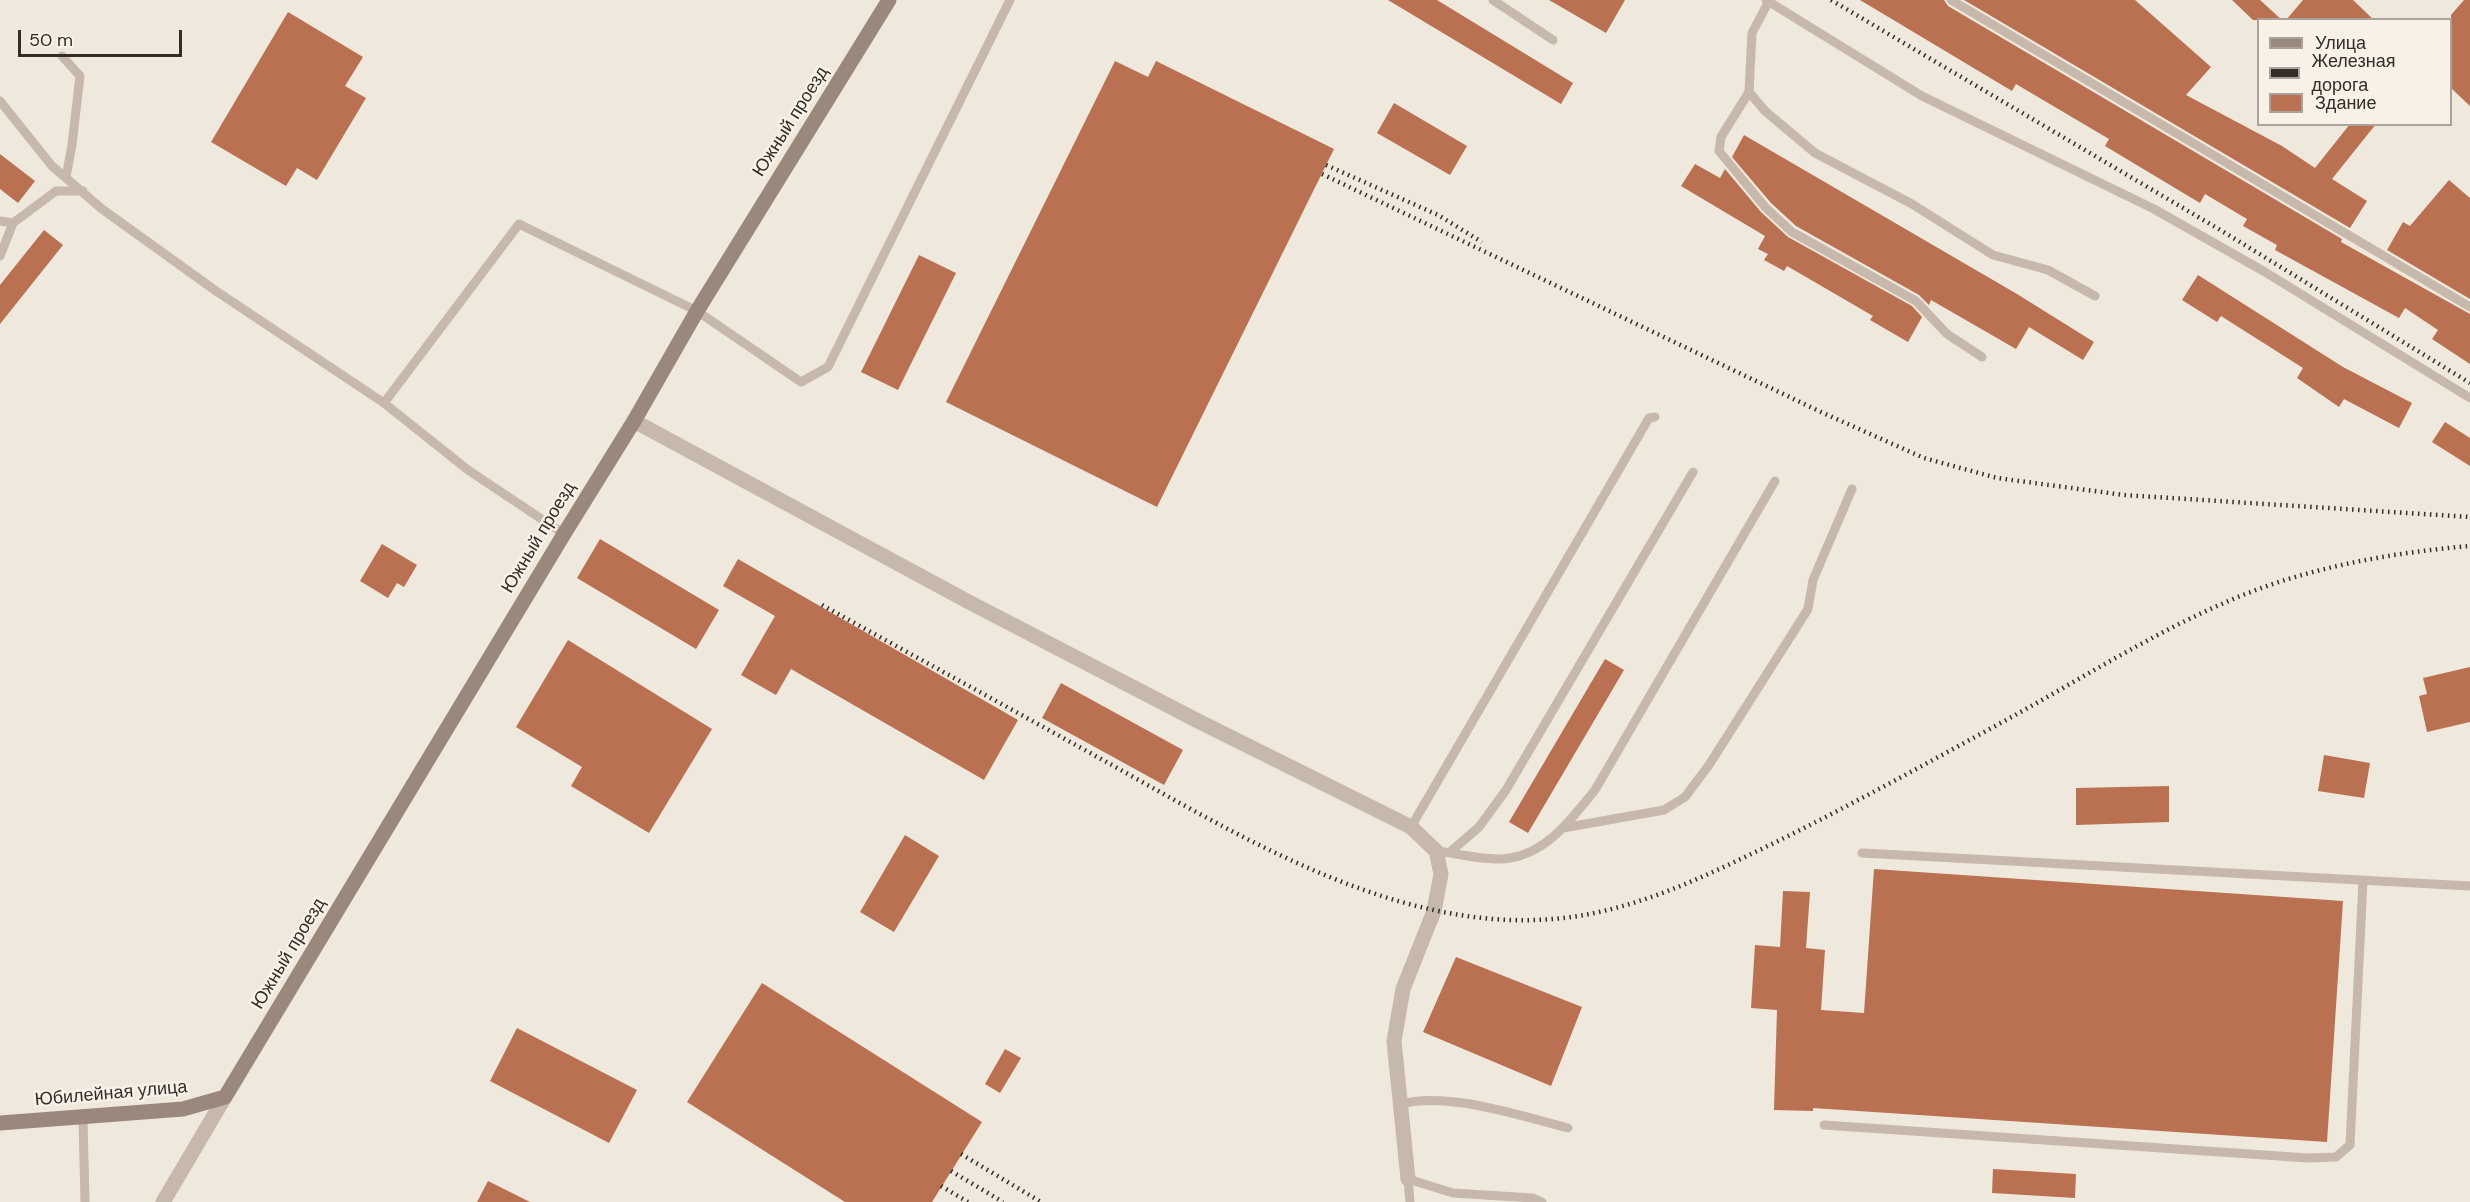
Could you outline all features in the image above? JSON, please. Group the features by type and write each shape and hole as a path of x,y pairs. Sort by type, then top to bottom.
{"street":[{"name":"Южный проезд","path":"225,1097 634,421 697,311 889,0"},
{"path":"634,421 967,601 1196,720 1411,827 1443,852 1434,911 1403,989 1395,1041 1408,1179"},
{"path":"163,1202 225,1097"},
{"name":"Юбилейная улица","path":"0,1123 183,1109 225,1097"}],"lane":[{"path":"384,403 519,224 697,311 801,382 828,367 1010,0"},
{"path":"1493,0 1553,40"},
{"path":"1951,0 2470,307"},
{"path":"1982,357 1947,334 1916,301 1792,232 1766,208 1719,151 1721,137 1749,92 1752,33 1768,1 1922,96 2154,209 2470,398"},
{"path":"62,56 80,76 66,177"},
{"path":"1749,92 1765,111 1815,153 1912,204 1994,255 2048,270 2095,296"},
{"path":"0,101 52,166 102,209 206,284 384,403 468,470 564,534"},
{"path":"0,256 14,224 56,191 83,191"},
{"path":"0,220 14,224"},
{"path":"1411,827 1649,418 1655,417"},
{"path":"1443,852 1479,827 1506,790 1693,472"},
{"path":"1443,852 1508,859 1535,850 1563,828 1595,790 1775,481"},
{"path":"1563,828 1664,810 1685,797 1709,765 1808,609 1813,580 1852,489"},
{"path":"1862,853 2470,886"},
{"path":"1824,1125 2308,1158 2336,1157 2349,1145 2363,880"},
{"path":"1401,1104 1417,1099 1482,1107 1568,1128"},
{"path":"82,1118 85,1202"},
{"path":"1410,1202 1408,1179 1453,1193 1533,1198 1542,1202"}],"building":[{"path":"1388,0 1437,0 1573,83 1561,104"},
{"path":"1549,0 1625,0 1606,33"},
{"path":"1860,0 1944,0 1948,6 2342,239 2341,242 2470,314 2470,364 2432,339 2438,330 2405,308 2399,318 2275,250 2277,245 2243,226 2247,219 2205,194 2200,203 2105,146 2109,139 2016,84 2012,91"},
{"path":"1964,0 2135,0 2211,67 2186,95 2282,146 2315,168 2348,126 2374,126 2332,179 2367,201 2350,228"},
{"path":"2232,0 2260,0 2280,18 2253,20"},
{"path":"2303,0 2353,0 2372,18 2288,18"},
{"path":"2464,0 2470,0 2470,106 2452,89 2451,15"},
{"path":"288,12 363,57 345,86 366,98 317,180 297,168 286,186 211,142"},
{"path":"1115,61 1148,77 1156,61 1334,149 1157,507 946,402"},
{"path":"1394,103 1467,146 1450,175 1377,133"},
{"path":"1744,135 2017,294 2094,342 2083,360 2029,327 2016,349 1931,300 1929,305 1919,295 1796,226 1771,203 1732,157"},
{"path":"0,154 35,181 18,203 0,189"},
{"path":"1695,164 1720,178 1725,169 1761,212 1788,237 1912,306 1922,317 1908,342 1870,320 1873,316 1787,266 1784,271 1764,260 1768,254 1758,249 1765,236 1681,186"},
{"path":"2449,180 2470,198 2470,299 2387,250 2403,222 2410,226"},
{"path":"44,230 63,245 0,324 0,285"},
{"path":"919,255 956,273 898,390 861,372"},
{"path":"2198,275 2343,367 2412,403 2399,428 2344,399 2339,407 2297,378 2303,368 2221,316 2217,322 2182,300"},
{"path":"2445,422 2470,438 2470,466 2432,442"},
{"path":"600,539 719,610 696,649 577,578"},
{"path":"382,544 417,565 404,587 397,583 388,598 360,581"},
{"path":"738,559 1018,720 984,780 791,669 776,695 741,675 775,616 723,586"},
{"path":"568,640 712,729 649,833 571,786 582,767 516,727"},
{"path":"1605,659 1624,670 1528,833 1509,822"},
{"path":"2470,667 2470,722 2427,732 2419,696 2427,694 2423,678"},
{"path":"1061,683 1183,750 1164,785 1042,718"},
{"path":"2324,755 2370,763 2364,798 2318,791"},
{"path":"2169,786 2169,822 2076,825 2076,788"},
{"path":"905,835 939,856 894,932 860,912"},
{"path":"1874,869 2343,901 2327,1142 1813,1108 1813,1111 1774,1110 1777,1010 1751,1008 1755,945 1780,947 1783,891 1810,892 1806,948 1825,950 1821,1010 1864,1013"},
{"path":"1456,957 1582,1007 1551,1086 1423,1032"},
{"path":"762,983 982,1122 932,1202 845,1202 687,1102"},
{"path":"517,1028 637,1090 609,1143 490,1081"},
{"path":"1005,1049 1021,1058 1000,1093 985,1084"},
{"path":"1993,1169 2076,1174 2075,1198 1992,1193"},
{"path":"488,1181 530,1202 477,1202"}],"railway":[{"path":"1831,0 2222,231 2470,383"},
{"path":"1326,165 1438,215 1482,242"},
{"path":"1322,174 1821,412 1924,458 1997,478 2124,495 2470,517"},
{"path":"822,605 1210,819 1272,851 1335,879 1400,901 1466,916 1532,920 1599,912 1622,906 1711,873 1864,797 2169,629 2253,591 2344,564 2407,553 2470,546"},
{"path":"961,1154 1041,1202"},
{"path":"951,1171 1003,1202"},
{"path":"941,1186 968,1202"}]}
